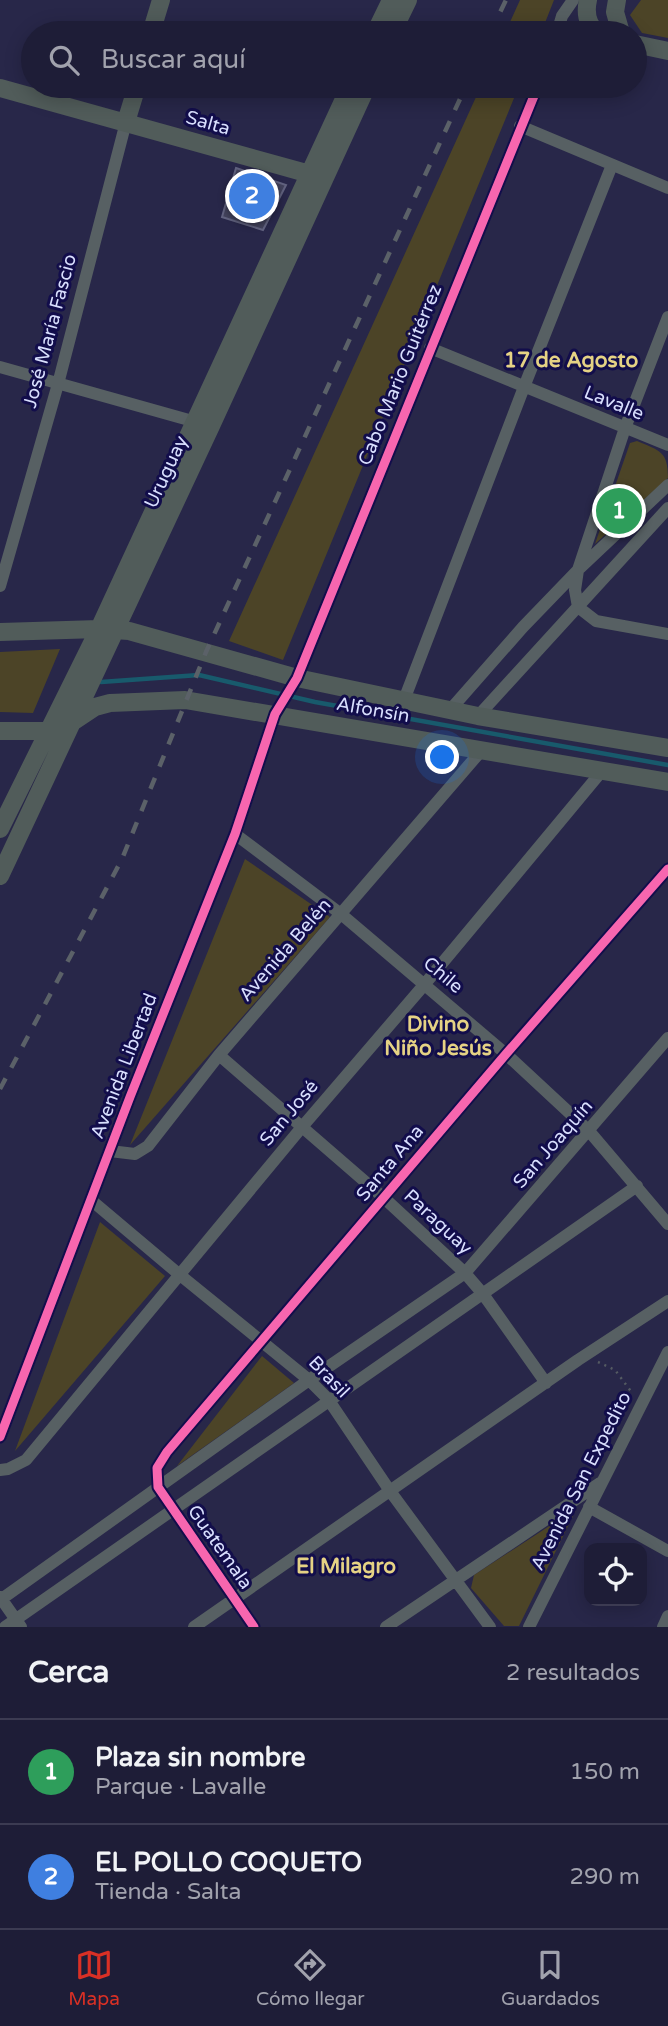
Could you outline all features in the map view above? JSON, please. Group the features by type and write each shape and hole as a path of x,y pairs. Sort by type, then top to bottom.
{"street":[{"path":"155,21 161,0"},
{"path":"381,21 391,0"},
{"path":"398,21 408,0"},
{"path":"561,21 573,0"},
{"path":"588,0 588,21"},
{"path":"617,0 619,21"},
{"path":"647,47 668,51"},
{"name":"Salta","path":"0,88 21,94"},
{"name":"Salta","path":"37,98 315,175"},
{"name":"José María Fascio","path":"0,586 58,383 133,98"},
{"name":"Uruguay","path":"0,829 48,731 107,629 211,426 344,98"},
{"name":"Uruguay","path":"0,876 74,720 107,629 196,422 315,175 360,98"},
{"name":"Cabo Mario Guitérrez","path":"277,710 294,684 533,98"},
{"path":"520,126 668,188"},
{"path":"404,700 612,165"},
{"path":"668,317 625,428 578,570 575,590 578,607 596,621 668,635"},
{"name":"Lavalle","path":"430,348 666,446"},
{"path":"0,368 196,422"},
{"path":"450,710 523,627 578,570 668,485"},
{"path":"478,716 667,510"},
{"name":"Alfonsín","path":"0,632 107,629 148,635 294,684 404,700 478,716 668,748"},
{"name":"Alfonsín","path":"48,731 95,707 110,703 163,700 209,703 277,710 481,751 668,782"},
{"name":"Avenida Libertad","path":"0,1437 235,834 277,710"},
{"path":"0,731 48,731"},
{"name":"Avenida Belén","path":"110,1151 135,1154 148,1146 219,1055 481,751"},
{"name":"San José","path":"0,1470 26,1460 602,771"},
{"name":"Chile","path":"235,834 341,915 506,1054 589,1131 668,1224"},
{"name":"Santa Ana","path":"158,1488 157,1468 167,1452 506,1054 668,869"},
{"name":"San Joaquín","path":"1,1599 309,1380 465,1273 668,1038"},
{"name":"Paraguay","path":"219,1055 384,1198 465,1273 546,1383"},
{"path":"1,1599 14,1625 328,1399 637,1186"},
{"name":"Brasil","path":"91,1200 309,1380 328,1399 390,1491 490,1627"},
{"path":"194,1627 668,1301"},
{"name":"Avenida San Expedito","path":"528,1627 668,1352"},
{"path":"386,1627 601,1482"},
{"name":"Guatemala","path":"158,1488 254,1627"},
{"path":"589,1507 668,1551"},
{"path":"663,1627 668,1616"}],"path":[{"path":"579,1360 599,1362 615,1370 639,1407"}],"shaded area":[{"path":"520,0 554,0 546,21 510,21"},
{"path":"641,0 668,0 668,38 647,34 647,21 634,21 630,15"},
{"path":"476,98 514,98 283,660 229,641"},
{"path":"637,441 661,453 666,462 668,478 595,544 630,443"},
{"path":"60,649 33,713 0,712 0,652"},
{"path":"245,859 330,917 130,1145"},
{"path":"100,1222 165,1276 15,1451"},
{"path":"262,1356 294,1383 177,1466"},
{"path":"577,1508 519,1626 504,1626 471,1588 474,1575"}],"building":[{"path":"236,168 286,185 263,230 222,217"}],"waterway":[{"path":"101,682 199,675 315,702 668,765"}],"railway":[{"path":"496,21 506,0"},
{"path":"0,1089 122,859 206,652 460,98"}],"cycle path":[{"path":"0,1437 130,1097 235,834 275,714 297,678 533,98"},
{"path":"254,1627 158,1487 157,1468 167,1452 506,1054 668,869"}],"place":[{"name":"EL POLLO COQUETO","path":"252,196"},
{"name":"Plaza sin nombre","path":"619,511"}],"district":[{"name":"17 de Agosto","path":"571,360"},
{"name":"Divino Niño Jesús","path":"438,1036"},
{"name":"El Milagro","path":"346,1566"}]}
